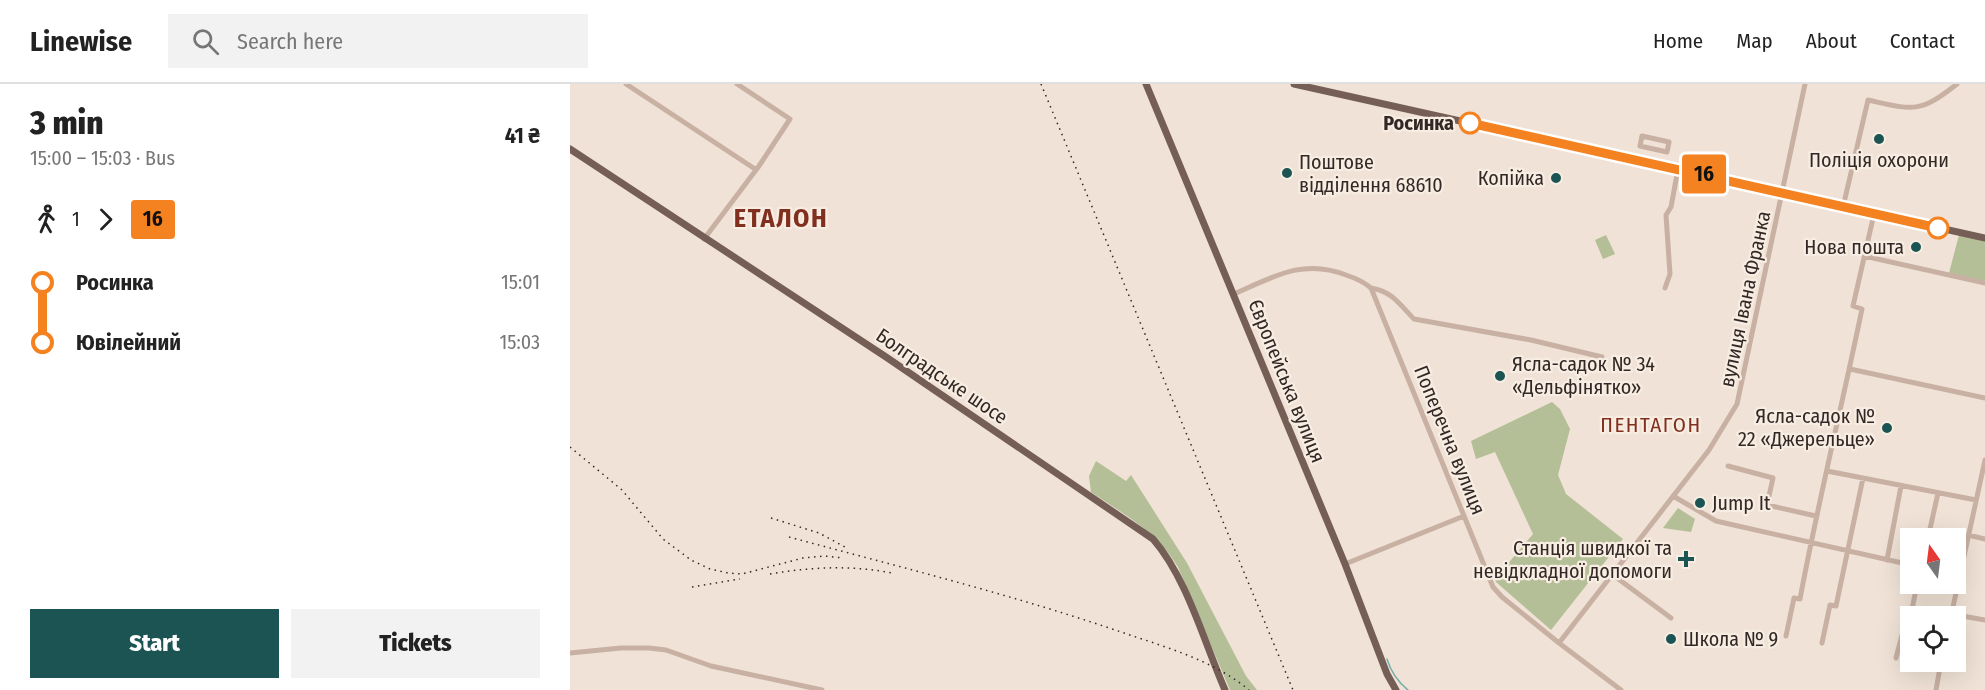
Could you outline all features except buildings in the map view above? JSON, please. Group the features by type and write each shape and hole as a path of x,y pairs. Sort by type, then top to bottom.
{"main road":[{"name":"Європейська вулиця","path":"1146,84 1345,564 1387,674 1396,690"},
{"path":"1294,84 1985,238"},
{"name":"Болградське шосе","path":"570,149 877,351 1153,539 1169,558 1179,577 1225,690"}],"street":[{"path":"626,84 755,169"},
{"path":"704,239 790,119 737,84"},
{"name":"вулиця Івана Франка","path":"1559,643 1709,450 1733,413 1740,397 1805,84"},
{"path":"1843,207 1868,100 1918,108 1932,103 1957,84"},
{"path":"1642,136 1669,142 1667,152 1640,146 1642,136"},
{"path":"1665,288 1670,274 1666,215 1671,207 1678,169"},
{"path":"1786,636 1794,598 1800,599 1810,543 1850,369 1862,309 1853,306 1874,214"},
{"path":"1864,256 1985,283"},
{"path":"1234,294 1302,267 1332,269 1361,280 1371,288 1378,289 1400,301 1414,319 1531,340 1602,357"},
{"name":"Поперечна вулиця","path":"1371,288 1493,587 1502,597 1559,643 1621,690"},
{"path":"1850,369 1985,398"},
{"path":"1966,544 1985,460"},
{"path":"1728,466 1773,478 1767,505 1816,516"},
{"path":"1827,471 1976,500"},
{"path":"1822,643 1830,605 1836,606 1863,478"},
{"path":"1887,560 1901,486"},
{"path":"1930,528 1938,493"},
{"path":"1673,496 1716,521 1900,563"},
{"path":"1345,564 1464,516"},
{"path":"1968,536 1985,539"},
{"path":"1613,575 1671,618"},
{"path":"1896,658 1905,624 1908,625 1915,594"},
{"path":"1966,618 1985,621"},
{"path":"570,653 621,648 666,650 711,666 822,690"},
{"path":"1937,690 1940,672"}],"green space":[{"path":"1606,235 1615,254 1603,259 1595,240"},
{"path":"1959,235 1985,240 1985,281 1949,273"},
{"path":"1552,402 1560,409 1570,429 1558,475 1566,494 1623,539 1551,630 1496,582 1495,579 1533,534 1495,452 1476,459 1471,441"},
{"path":"1096,461 1126,481 1131,475 1187,563 1246,676 1257,690 1230,690 1178,567 1169,554 1150,533 1091,492 1089,476"},
{"path":"1678,508 1695,519 1691,532 1663,528"}],"waterway":[{"path":"1387,659 1395,676 1408,690"}],"railway":[{"path":"1041,84 1293,690"},
{"path":"570,447 622,490 663,539 691,560 710,569 742,574 803,558 824,556 843,558"},
{"path":"771,518 819,533 845,547"},
{"path":"789,537 998,594 1121,632 1204,662 1249,690"},
{"path":"770,574 831,568 892,573"},
{"path":"692,587 740,579"}],"bus line":[{"name":"16","path":"1470,123 1938,228"}],"place":[{"name":"Росинка","path":"1470,123"},
{"name":"Поліція охорони","path":"1879,139"},
{"name":"Поштове відділення 68610","path":"1287,173"},
{"name":"Копійка","path":"1556,178"},
{"name":"Нова пошта","path":"1916,247"},
{"name":"Ясла-садок № 34 «Дельфінятко»","path":"1500,376"},
{"name":"Ясла-садок № 22 «Джерельце»","path":"1887,428"},
{"name":"Jump It","path":"1700,503"},
{"name":"Станція швидкої та невідкладної допомоги","path":"1686,559"},
{"name":"Школа № 9","path":"1671,639"}],"district":[{"name":"ЕТАЛОН","path":"781,218"},
{"name":"ПЕНТАГОН","path":"1651,425"}]}
